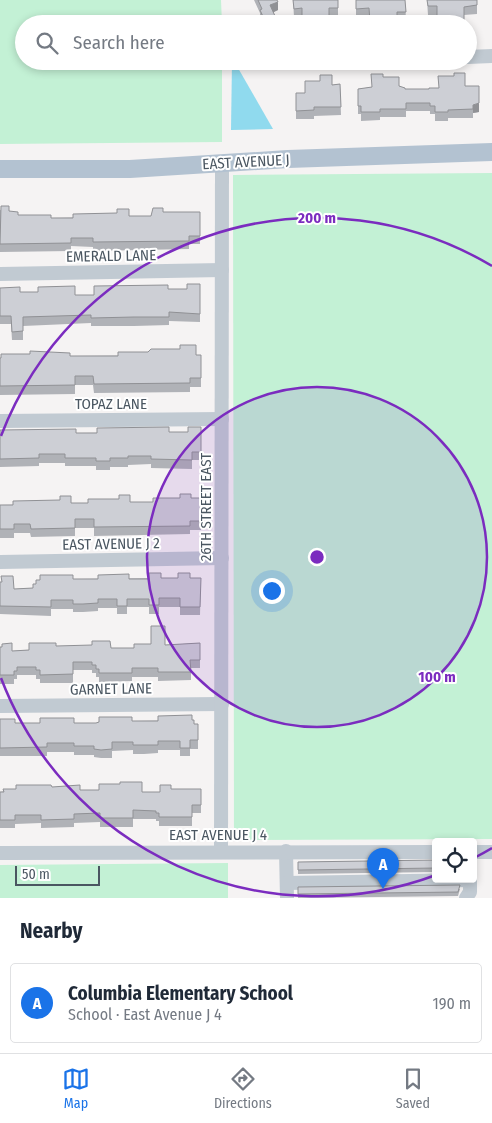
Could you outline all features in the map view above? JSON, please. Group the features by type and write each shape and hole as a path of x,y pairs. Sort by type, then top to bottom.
{"main road":[{"name":"EAST AVENUE J","path":"0,169 130,169 222,163 492,152"}],"street":[{"path":"477,57 492,56"},
{"name":"26TH STREET EAST","path":"221,851 222,163"},
{"name":"EMERALD LANE","path":"0,274 222,270"},
{"name":"TOPAZ LANE","path":"0,420 222,419"},
{"name":"EAST AVENUE J 2","path":"0,562 222,558"},
{"name":"GARNET LANE","path":"0,706 222,704"},
{"path":"286,851 287,898"},
{"name":"EAST AVENUE J 4","path":"0,852 432,852"},
{"path":"477,852 492,852"},
{"path":"287,883 432,880"},
{"path":"466,898 470,892 470,883"}],"green space":[{"path":"0,0 221,0 222,15 15,15 15,70 222,70 222,142 0,144"},
{"path":"492,173 492,839 234,840 233,175"},
{"path":"228,863 228,898 0,898 0,865"}],"water":[{"path":"232,70 239,70 273,129 231,130"}],"building":[{"path":"258,0 277,0 278,2 270,5 275,15 262,15 260,10 262,9"},
{"path":"293,0 338,0 338,8 329,8 329,15 302,15 302,8 294,9"},
{"path":"356,0 405,0 406,12 397,12 397,15 370,15 369,8 356,9"},
{"path":"427,0 477,0 477,5 464,7 464,15 437,15 437,6 428,6"},
{"path":"454,73 465,73 465,86 479,86 479,103 473,105 473,109 435,112 435,106 430,106 430,103 406,103 406,109 380,109 380,112 361,112 361,106 358,106 358,89 372,87 371,74 383,74 383,77 399,77 399,86 405,89 429,89 439,88 438,76 454,76"},
{"path":"320,75 332,75 332,85 340,84 341,107 314,107 314,110 296,111 296,93 305,93 305,81 320,81"},
{"path":"1,206 9,206 9,211 18,212 18,215 51,215 51,218 73,218 73,214 117,213 117,209 129,209 129,216 151,216 153,208 163,208 163,212 200,212 200,236 189,236 189,241 93,242 93,238 71,238 71,243 0,244"},
{"path":"187,284 200,284 200,314 169,312 169,317 91,318 91,315 23,317 23,331 12,332 11,316 0,316 0,288 20,287 20,292 38,292 38,287 75,286 75,295 94,295 94,286 168,285 168,289 187,289"},
{"path":"180,345 196,345 196,355 201,355 201,378 190,378 190,383 94,384 93,376 75,376 75,385 0,386 1,354 30,354 30,351 70,353 70,356 118,356 118,352 180,349"},
{"path":"169,427 169,432 188,432 188,427 201,427 201,452 192,452 192,460 151,459 151,456 128,456 128,458 110,458 110,461 96,461 96,458 65,458 65,454 39,454 39,458 0,459 0,430 76,429 76,433 97,433 97,428"},
{"path":"180,494 191,494 191,498 201,498 201,521 190,521 190,526 94,527 94,519 75,519 75,528 31,529 30,524 14,524 14,529 0,529 0,505 13,505 13,501 60,500 60,496 71,496 71,503 88,503 88,499 119,499 119,495 130,495 130,502 153,502 153,498 180,498"},
{"path":"149,573 161,573 161,578 178,578 178,573 190,573 190,578 201,578 200,607 180,607 180,598 159,598 159,605 149,605 149,599 127,599 127,606 117,606 117,599 98,599 98,603 83,604 73,604 73,600 51,600 51,607 0,606 1,576 13,576 14,589 33,588 36,580 40,580 40,575 73,575 73,579 98,579 98,575 129,574 129,579 149,579"},
{"path":"151,626 165,626 165,645 200,643 200,660 190,660 191,672 158,672 158,668 132,668 132,673 99,673 99,669 96,669 96,665 92,665 92,662 73,662 73,674 40,675 40,670 36,670 36,667 17,667 14,675 0,675 0,647 2,647 2,644 12,643 12,651 29,650 29,643 56,643 56,646 92,645 92,641 110,641 111,648 134,648 134,644 151,644"},
{"path":"192,715 194,724 198,724 198,740 190,740 190,748 180,748 180,741 158,741 158,745 133,745 133,742 112,742 112,749 101,750 94,749 94,746 74,746 74,743 47,743 47,747 0,748 0,719 15,719 15,723 40,723 40,718 74,718 74,723 96,723 99,722 99,717 132,717 132,721 158,721 158,716"},
{"path":"120,782 142,782 142,792 160,792 160,785 171,785 171,789 201,789 201,805 192,805 192,817 159,817 159,813 156,813 156,811 133,810 133,818 100,818 100,813 74,814 74,819 41,820 41,815 15,815 15,820 0,820 0,792 4,792 3,789 16,789 16,785 51,785 52,787 80,785 80,790 99,790 99,784 120,784"},
{"path":"432,860 432,868 298,870 298,862"},
{"path":"460,885 458,892 298,894 298,887"}],"place":[{"name":"Columbia Elementary School","path":"383,889"}]}
